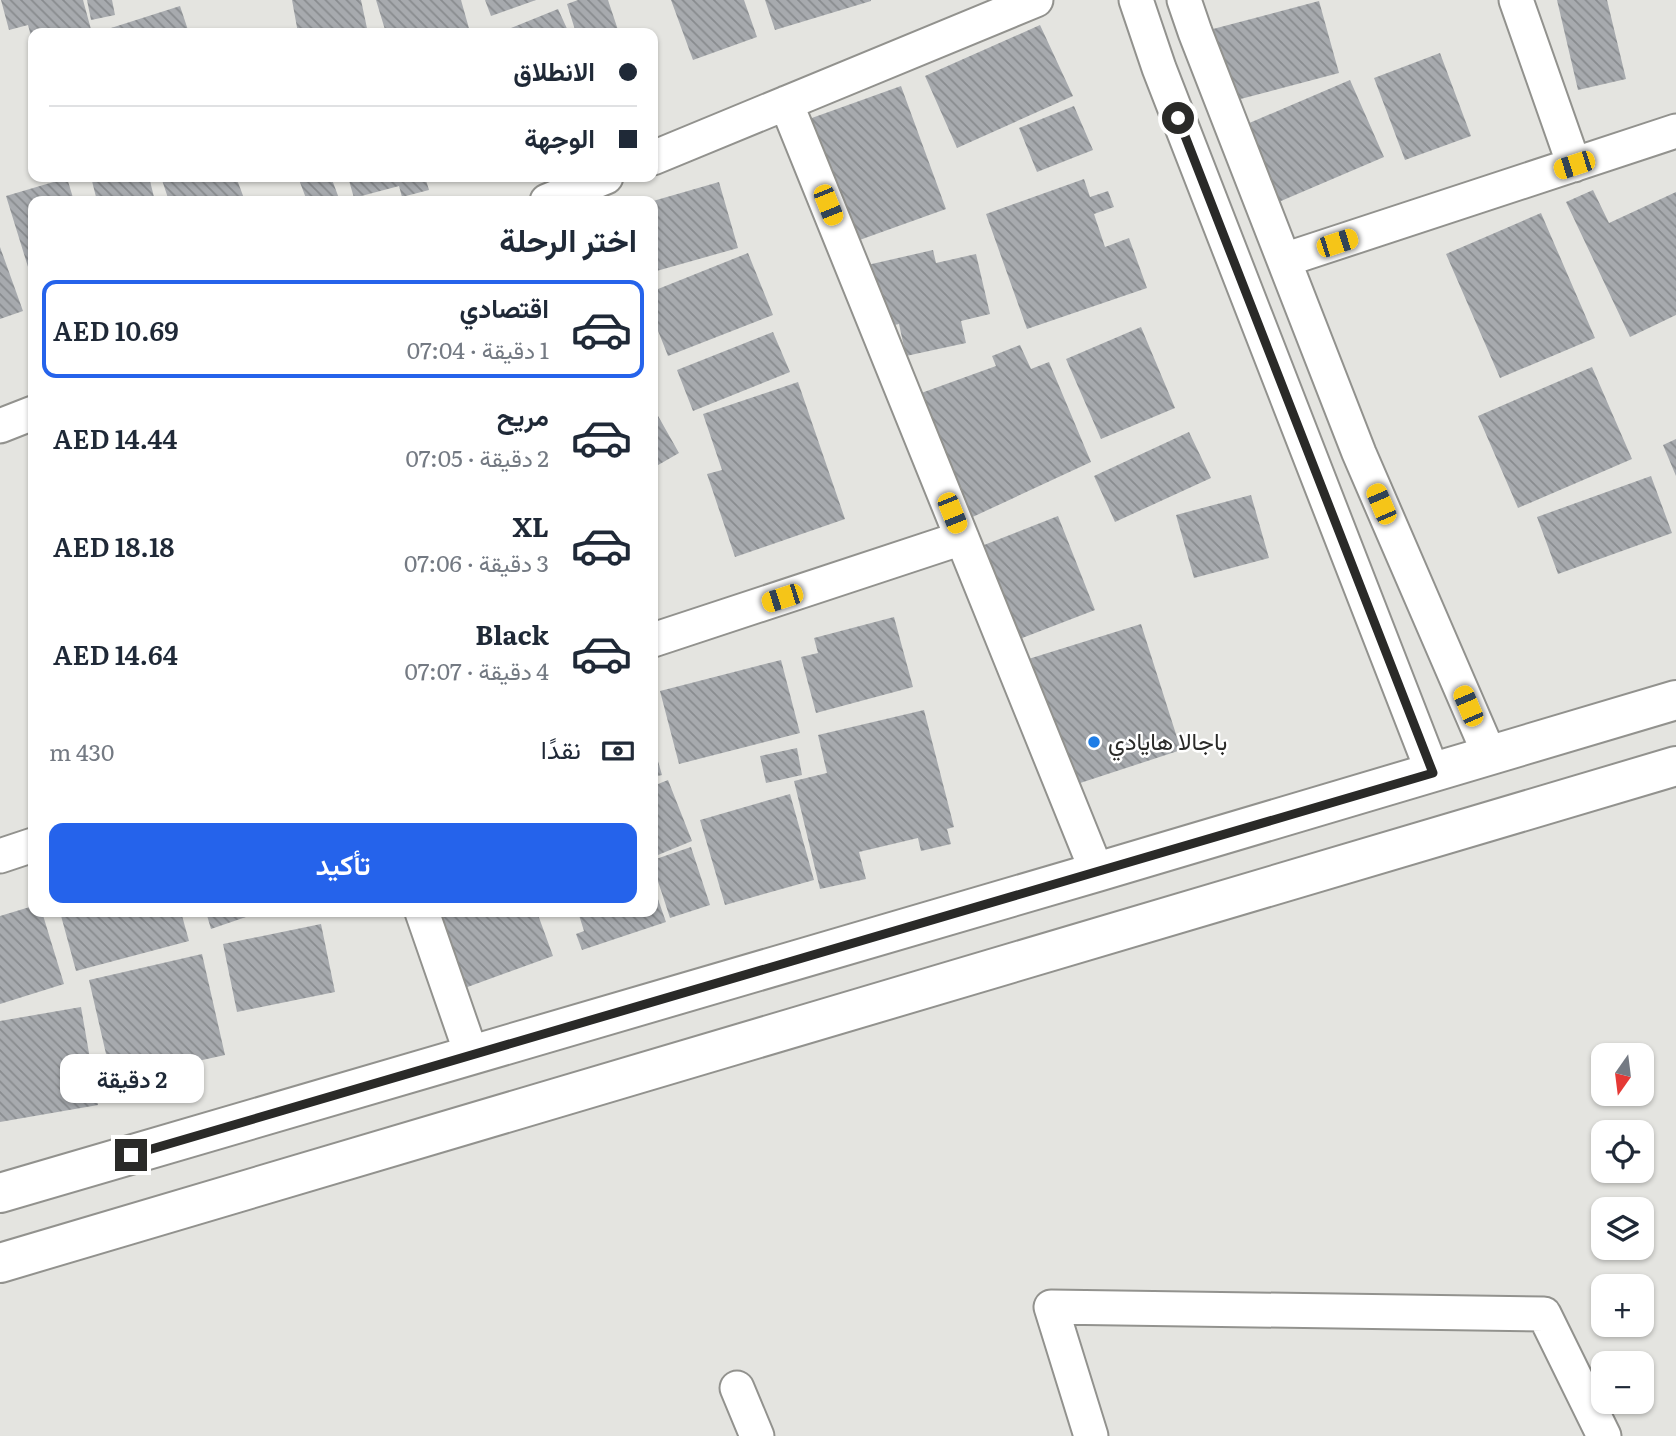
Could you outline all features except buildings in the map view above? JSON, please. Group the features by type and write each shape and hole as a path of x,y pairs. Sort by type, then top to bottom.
{"main road":[{"path":"0,1194 1676,701"},
{"path":"0,1263 1676,766"}],"street":[{"path":"658,156 1036,0"},
{"path":"1136,0 1159,68 1433,773"},
{"path":"1184,0 1359,453 1490,756"},
{"path":"1516,0 1574,165"},
{"path":"786,103 1097,872"},
{"path":"1284,260 1676,131"},
{"path":"559,196 594,182"},
{"path":"0,426 28,414"},
{"path":"658,638 962,538"},
{"path":"0,856 28,847"},
{"path":"424,917 471,1056"},
{"path":"1091,1436 1051,1307 1544,1314 1604,1436"},
{"path":"737,1388 757,1436"}],"place":[{"name":"باجالا هايادي","path":"1094,742"}],"route":[{"path":"131,1155 1433,773 1178,118"}]}
